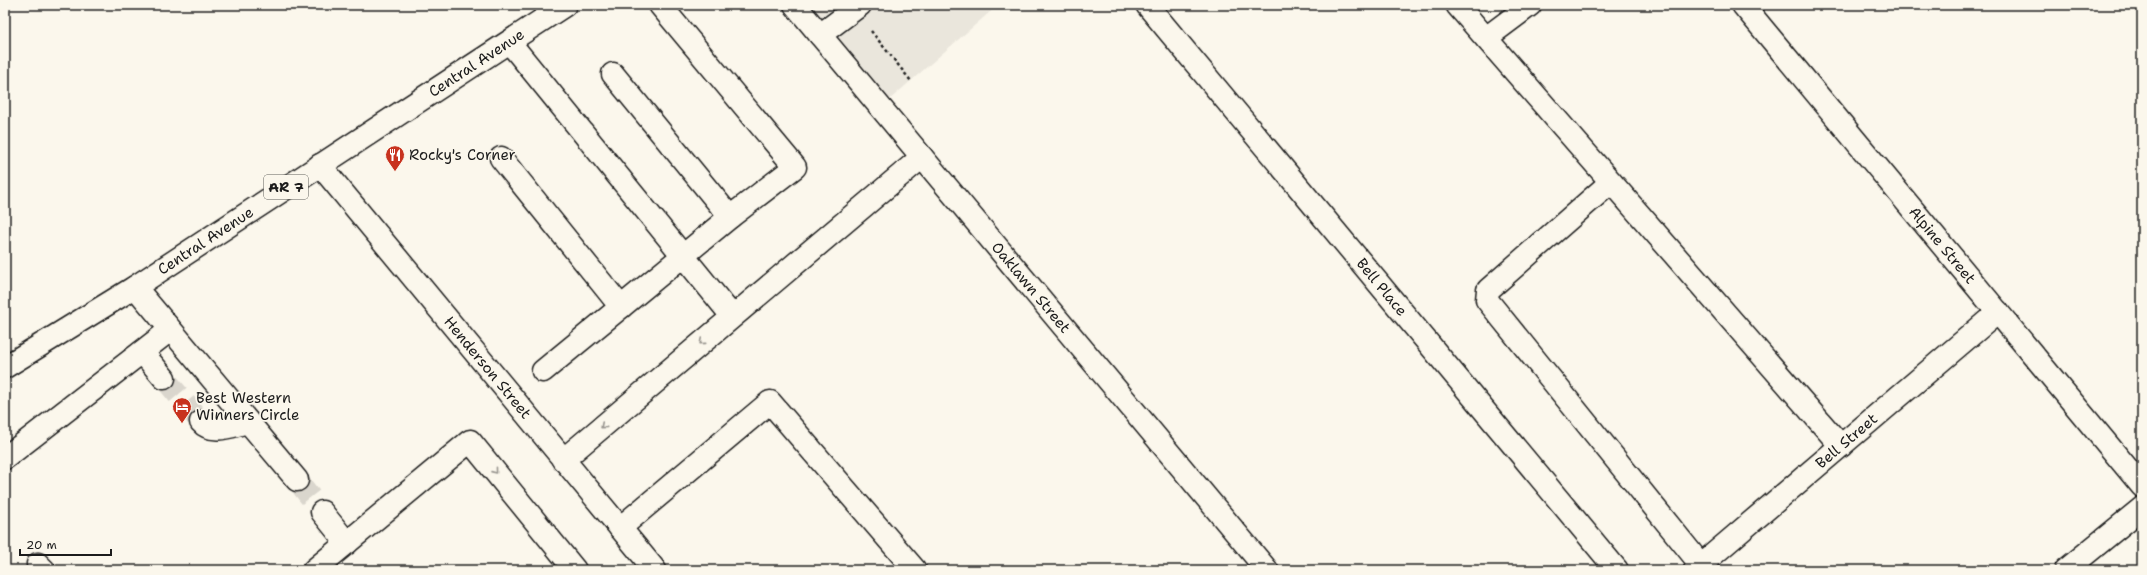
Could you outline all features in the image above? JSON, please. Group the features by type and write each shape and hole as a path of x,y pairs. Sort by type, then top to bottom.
{"street":[{"name":"Central Avenue","path":"5,367 135,288 565,5"},
{"path":"543,371 683,255 794,167 660,5"},
{"name":"Oaklawn Street","path":"795,5 1267,570"},
{"name":"Bell Place","path":"1147,5 1617,570"},
{"path":"1457,5 1841,446"},
{"path":"1486,38 1530,5"},
{"name":"Alpine Street","path":"1743,5 2142,486"},
{"path":"820,35 857,8"},
{"path":"510,42 732,316"},
{"path":"613,74 730,217"},
{"path":"563,460 922,157"},
{"path":"501,158 621,307"},
{"name":"Henderson Street","path":"320,165 655,570"},
{"path":"1611,182 1488,290 1488,300 1496,313 1698,567"},
{"path":"135,288 297,480"},
{"name":"Bell Street","path":"1698,567 1998,312"},
{"path":"5,458 170,330"},
{"path":"142,352 164,378"},
{"path":"620,528 770,402 915,570"},
{"path":"201,422 204,426 219,429 248,422"},
{"path":"314,570 470,441 575,570"},
{"path":"2066,570 2142,508"},
{"path":"322,512 347,543"}],"path":[{"path":"857,8 911,81"}],"shaded area":[{"path":"795,5 998,5 881,107"}],"tunnel":[{"path":"164,378 201,422"},
{"path":"297,480 322,512"}],"place":[{"name":"Rocky's Corner","path":"395,172"},
{"name":"Best Western Winners Circle","path":"182,424"}]}
